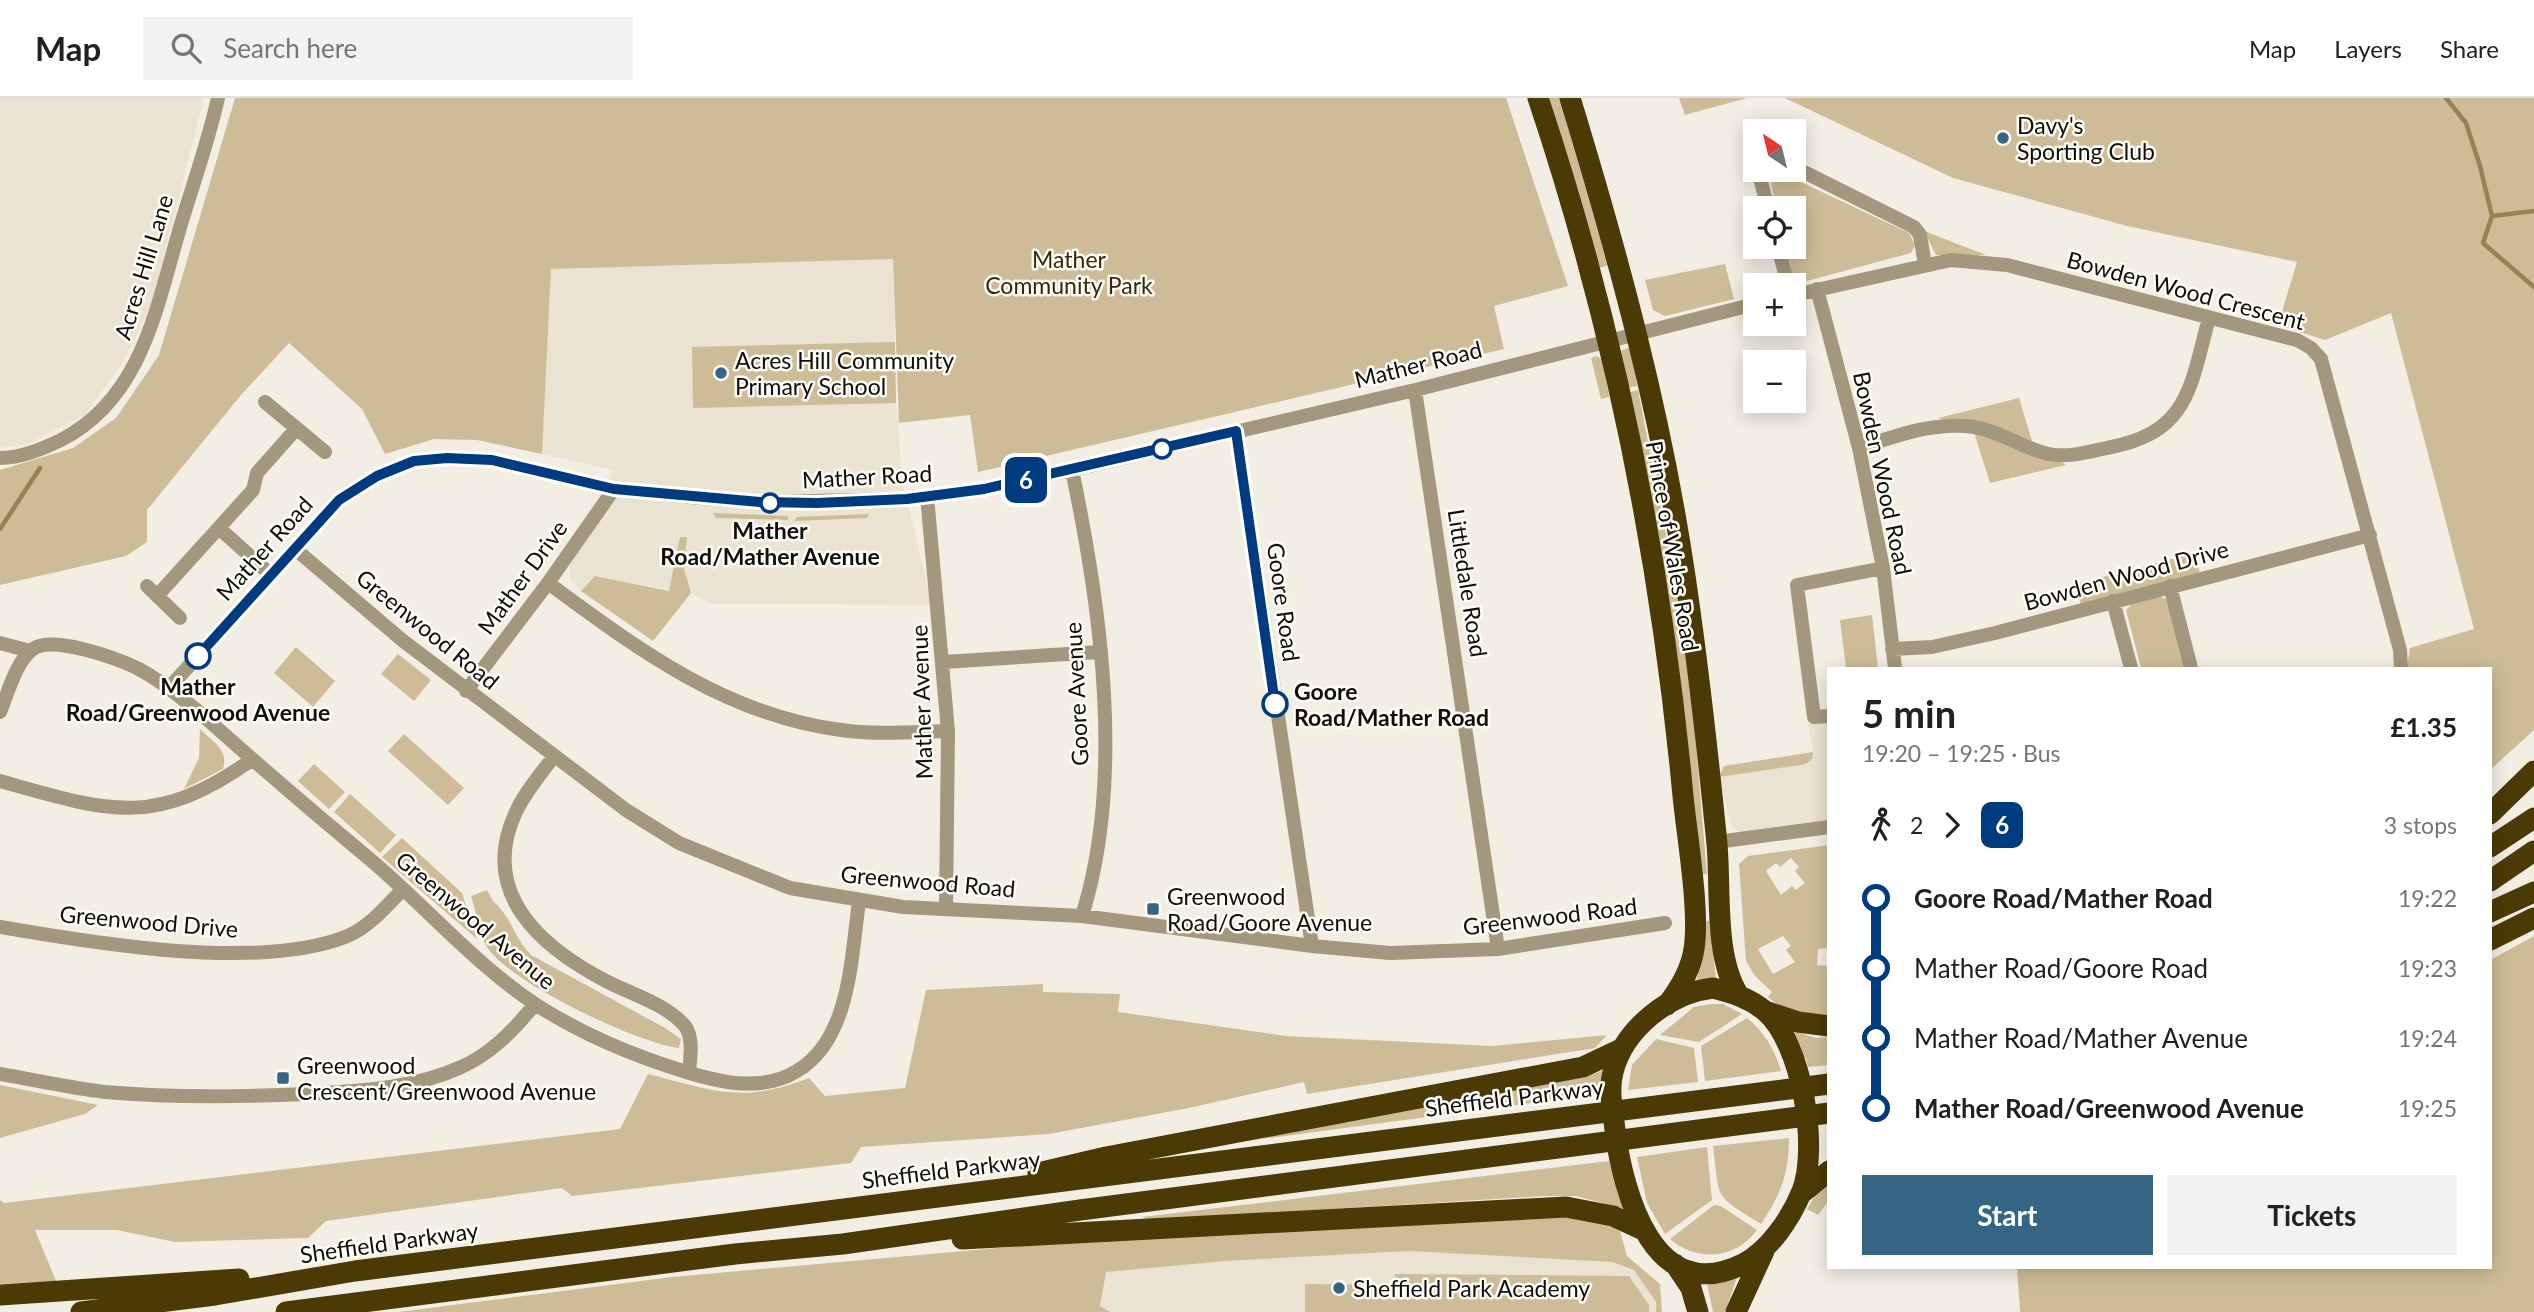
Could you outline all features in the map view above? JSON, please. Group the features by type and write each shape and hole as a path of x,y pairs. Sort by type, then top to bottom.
{"highway":[{"name":"Prince of Wales Road","path":"1538,98 1606,341 1656,583 1680,764 1695,928 1690,966 1667,1005"},
{"name":"Prince of Wales Road","path":"1570,98 1619,259 1638,334 1685,575 1717,842 1726,965 1738,994"},
{"path":"2492,796 2534,769"},
{"path":"2492,812 2534,769"},
{"path":"2492,846 2534,818"},
{"path":"2492,880 2534,850"},
{"path":"2492,911 2534,892"},
{"path":"2492,939 2534,918"},
{"path":"916,1200 1107,1157 1583,1067 1621,1049 1648,1019 1667,1005 1699,990 1713,988 1738,994 1766,1012 1786,1019 1827,1026"},
{"path":"1736,1312 1768,1243 1801,1194 1805,1182 1808,1135 1797,1069 1787,1040 1766,1012"},
{"path":"1621,1049 1613,1072 1611,1092 1619,1160 1627,1194 1641,1229 1660,1252 1675,1264 1691,1288 1698,1312"},
{"name":"Sheffield Parkway","path":"81,1312 215,1295 355,1272 1827,1084"},
{"path":"844,1244 1080,1210 1827,1114"},
{"path":"1801,1194 1827,1173"},
{"path":"286,1312 735,1254 844,1244 1566,1207 1614,1216 1641,1229"},
{"path":"1675,1264 1703,1272 1724,1271 1749,1261 1768,1243"},
{"path":"0,1295 355,1272"}],"street":[{"name":"Acres Hill Lane","path":"0,458 45,448 80,430 108,406 135,368 152,324 218,98"},
{"path":"1806,173 1914,227 1920,235 1925,265"},
{"name":"Bowden Wood Crescent","path":"1806,292 1925,265 1973,260 2007,265 2297,340 2311,348 2320,359 2370,536 2400,650 2401,667"},
{"name":"Bowden Wood Road","path":"1817,289 1859,447 1883,568 1895,667"},
{"path":"1638,334 1743,307"},
{"path":"1859,447 1913,432 1951,426 1974,427 1998,433 2050,454 2069,455 2136,443 2152,434 2180,409 2189,392 2209,318"},
{"name":"Mather Road","path":"169,688 339,500 377,476 414,461 447,458 492,460 614,489 760,502 831,502 927,496 984,489 1072,470 1415,390 1638,334"},
{"name":"Littledale Road","path":"1415,390 1498,949"},
{"path":"265,402 325,452"},
{"path":"180,618 152,591 220,529 253,490 257,474 296,429"},
{"name":"Goore Road","path":"1236,431 1312,946"},
{"name":"Goore Avenue","path":"1072,470 1084,530 1099,652 1103,783 1096,857 1082,916"},
{"name":"Mather Drive","path":"466,691 548,583 614,489"},
{"name":"Mather Avenue","path":"927,496 948,730 946,908"},
{"path":"220,529 270,574"},
{"name":"Bowden Wood Drive","path":"1892,649 1932,647 2370,536"},
{"name":"Greenwood Road","path":"294,548 466,691 626,810 679,843 790,888 859,902 1082,916 1312,946 1390,953 1498,949 1665,923"},
{"path":"1827,716 1814,717 1797,585 1883,568"},
{"path":"548,583 645,655 710,690 779,718 842,730 897,733 948,730"},
{"path":"2170,586 2191,667"},
{"path":"2113,601 2131,667"},
{"name":"Greenwood Avenue","path":"0,643 30,651 41,644 62,645 136,668 169,688 250,761 535,1004 593,1036 642,1058 716,1082 762,1083 799,1070 825,1041 840,1010 859,902"},
{"path":"0,712 30,651"},
{"path":"944,662 1099,652"},
{"path":"554,756 516,813 506,841 506,879 512,895 522,916 551,946 604,980 670,1013 687,1028 691,1048 689,1073"},
{"path":"0,781 78,803 131,809 165,806 196,794 220,782 250,761"},
{"path":"1717,842 1827,827"},
{"name":"Greenwood Drive","path":"0,927 169,950 251,952 315,946 347,937 376,917 402,890"},
{"path":"0,1074 103,1091 220,1098 341,1092 391,1086 461,1068 490,1050 518,1026 535,1004"}],"shaded area":[{"path":"0,98 204,98 151,307 123,362 85,415 28,444 0,448"},
{"name":"Acres Hill Community Primary School","path":"893,259 896,403 903,483 932,605 711,604 691,593 595,576 581,591 570,580 570,566 613,470 542,454 550,269"},
{"path":"1827,721 1827,823 1740,833 1732,827 1719,777 1722,767 1813,752 1808,724"},
{"name":"Sheffield Park Academy","path":"1409,1251 1612,1262 1634,1270 1656,1302 1656,1312 932,1312 1091,1273 1226,1261"}],"green space":[{"name":"Mather Community Park","path":"235,98 1506,98 1568,286 1494,306 1504,349 978,472 970,415 899,423 893,259 551,269 542,454 477,440 434,439 385,454 362,409 289,343 241,395 147,510 147,542 126,556 0,585 0,470 73,448 116,418 159,355"},
{"path":"1547,98 1564,98 1609,265 1596,269"},
{"path":"1679,98 1747,98 1685,115"},
{"path":"1785,98 2534,98 2534,730 2492,768 2492,667 2407,667 2410,648 2474,629 2391,313 2325,340 2278,325 2297,262 2127,226 1953,178"},
{"path":"1801,182 1909,233 1915,245 1911,253 1806,281 1806,273 1792,273 1789,259 1806,259 1806,196 1774,196 1771,184"},
{"path":"1924,231 1986,255 1936,255"},
{"path":"1725,264 1734,299 1665,316 1653,310 1645,280"},
{"path":"895,342 896,403 693,408 692,347"},
{"path":"1622,350 1632,350 1637,386 1625,388 1619,361"},
{"path":"1596,356 1604,360 1609,397 1601,399 1591,358"},
{"path":"1638,390 1676,588 1692,699 1707,874 1701,874 1626,393"},
{"path":"2019,398 2033,444 2066,465 1990,483 1973,429 1938,418"},
{"path":"713,513 788,516 788,520 716,518"},
{"path":"869,514 867,518 794,521 797,517"},
{"path":"680,537 687,537 684,569 691,593 653,641 581,591 595,576 669,591"},
{"path":"2195,553 2200,574 2081,605 2076,584"},
{"path":"2156,595 2166,599 2185,667 2141,667 2126,610 2134,602"},
{"path":"1872,615 1878,667 1846,667 1840,620"},
{"path":"296,647 335,681 313,707 274,673"},
{"path":"398,654 431,680 414,701 381,674"},
{"path":"200,729 222,751 223,769 184,789 199,758"},
{"path":"404,734 464,788 448,805 388,751"},
{"path":"1813,752 1812,759 1806,764 1719,777 1724,766"},
{"path":"314,764 345,792 329,809 298,781"},
{"path":"350,794 396,835 380,853 334,812"},
{"path":"402,838 462,893 477,939 382,857"},
{"path":"1827,845 1827,948 1818,949 1817,965 1827,966 1827,1021 1791,1015 1768,997 1772,992 1755,976 1746,961 1739,864 1748,856","holes":["1791,858 1799,867 1795,871 1805,883 1796,890 1792,886 1781,895 1766,871 1776,863 1780,867","1783,936 1791,946 1786,950 1795,962 1773,974 1758,949"]},
{"path":"487,890 531,955 665,1028 681,1039 679,1048 635,1035 576,1009 521,977 500,961 484,941 471,896"},
{"path":"1710,920 1716,981 1696,982 1703,952 1704,922"},
{"path":"2534,936 2534,1312 2020,1312 2017,1269 2492,1269 2492,959"},
{"path":"1043,984 1043,992 1120,994 1118,1012 1286,1036 1493,1046 1607,1035 1595,1048 1307,1094 1304,1082 1189,1108 1049,1134 861,1147 851,1163 572,1196 562,1188 326,1221 308,1238 175,1242 117,1230 35,1230 56,1281 0,1284 0,1200 4,1203 620,1129 648,1074 711,1090 746,1093 786,1086 809,1078 825,1096 905,1088 926,990"},
{"path":"1723,1004 1742,1014 1699,1042 1660,1035 1694,1007"},
{"path":"1747,1018 1768,1042 1781,1071 1705,1081 1701,1046"},
{"path":"1791,1030 1816,1038 1827,1037 1827,1065 1808,1067 1806,1058 1802,1058"},
{"path":"1656,1039 1694,1048 1698,1082 1628,1090 1632,1065"},
{"path":"1607,1069 1605,1084 1600,1085 1600,1094 1224,1144 1586,1077"},
{"path":"0,1085 98,1105 85,1114 0,1138"},
{"path":"1789,1138 1782,1183 1761,1224 1734,1207 1722,1194 1713,1146"},
{"path":"1707,1147 1712,1200 1665,1234 1647,1203 1637,1157"},
{"path":"1609,1161 1625,1209 1576,1196 1544,1196 1149,1220 1142,1217"},
{"path":"1827,1184 1827,1203 1818,1215 1807,1209 1817,1192"},
{"path":"1714,1205 1721,1206 1757,1230 1738,1247 1715,1254 1692,1252 1670,1239"},
{"path":"1569,1213 1600,1220 1620,1231 1627,1256 1660,1284 1662,1312 1656,1312 1656,1302 1634,1270 1612,1262 1409,1251 1226,1261 1106,1272 1100,1306 1110,1312 398,1312 672,1277 1066,1242"},
{"path":"1395,1274 1629,1276 1649,1305 1649,1312 1305,1312 1305,1284 1394,1285"},
{"path":"1738,1274 1725,1312 1713,1312 1706,1279"}],"waterway":[{"path":"2446,98 2466,123 2480,166 2492,216 2483,243 2534,287"},
{"path":"2492,216 2534,211"},
{"path":"0,529 40,468"}],"bus line":[{"name":"6","path":"198,656 339,500 377,476 414,461 447,458 492,460 614,489 700,498 817,503 907,499 984,489 1236,431 1275,704"}],"place":[{"name":"Davy's Sporting Club","path":"2003,138"},
{"name":"Acres Hill Community Primary School","path":"721,373"},
{"name":"Mather Road/Mather Avenue","path":"770,503"},
{"name":"Mather Road/Greenwood Avenue","path":"198,656"},
{"name":"Goore Road/Mather Road","path":"1275,704"},
{"name":"Greenwood Road/Goore Avenue","path":"1153,909"},
{"name":"Greenwood Crescent/Greenwood Avenue","path":"283,1078"},
{"name":"Sheffield Park Academy","path":"1339,1288"}]}
